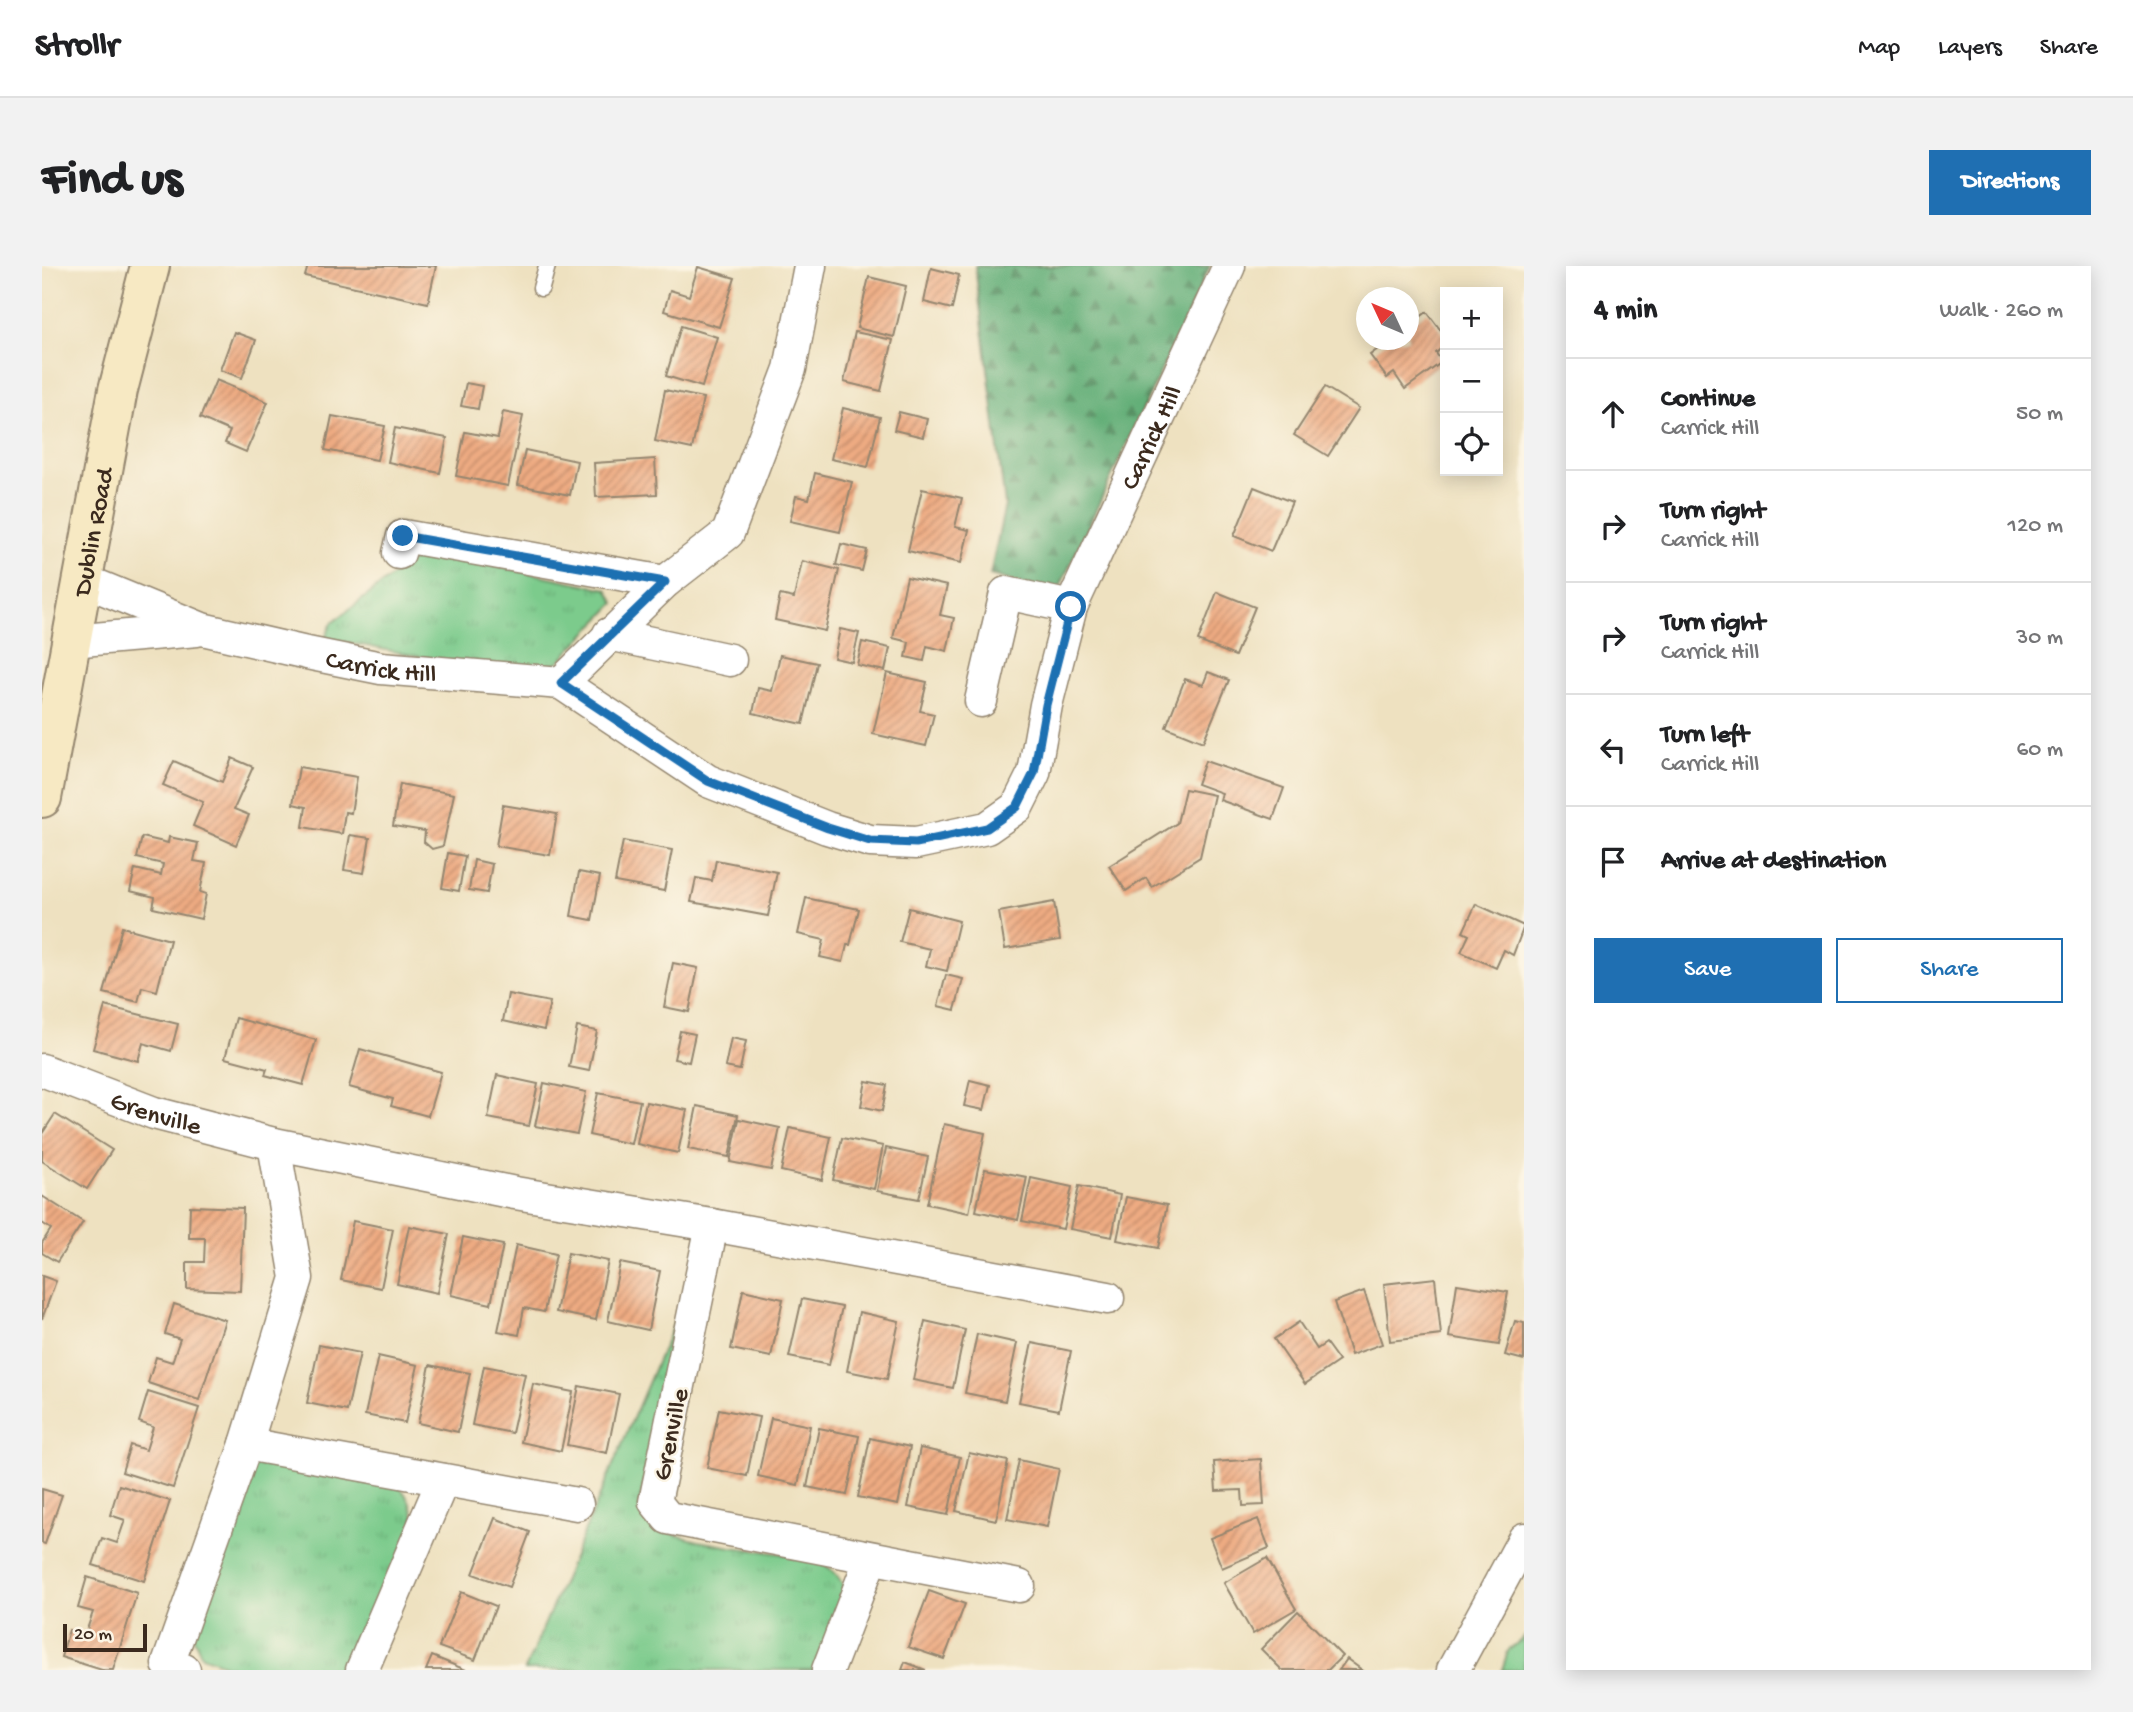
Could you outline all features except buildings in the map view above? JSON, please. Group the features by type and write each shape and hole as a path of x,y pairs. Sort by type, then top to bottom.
{"main road":[{"name":"Dublin Road","path":"42,798 50,710 71,641 118,390 150,266"}],"street":[{"path":"561,683 665,582 728,533 790,369 810,266"},
{"name":"Carrick Hill","path":"83,580 202,629 381,668 561,683 708,781 828,828 870,841 916,843 987,828 1017,807 1034,773 1046,705 1071,607 1229,266"},
{"path":"399,553 403,536 665,582"},
{"path":"981,701 1006,593 1071,607"},
{"name":"Carrick Hill","path":"71,641 202,629"},
{"path":"609,634 730,660"},
{"name":"Grenville","path":"42,1070 154,1113 274,1144 515,1193 712,1225 1108,1298"},
{"path":"184,1670 167,1664 246,1444 297,1278 274,1144"},
{"name":"Grenville","path":"712,1225 656,1502 668,1518 1019,1586"},
{"path":"246,1444 577,1504"},
{"path":"362,1670 443,1480"},
{"path":"1453,1670 1524,1539"},
{"path":"828,1670 871,1558"}],"lane":[{"path":"541,288 547,266"}],"green space":[{"path":"975,266 1210,266 1057,593 990,575 1005,505"},
{"path":"424,551 607,589 615,603 541,680 325,638 332,623"},
{"path":"680,1309 639,1506 646,1520 680,1536 725,1546 811,1557 832,1570 840,1579 844,1591 815,1670 525,1670"},
{"path":"267,1463 397,1485 411,1505 415,1521 350,1670 239,1670 202,1656 192,1634 255,1464"},
{"path":"1524,1637 1524,1670 1502,1670 1508,1651"}],"route":[{"path":"403,536 665,582 561,683 708,781 828,828 870,841 916,843 987,828 1017,807 1034,773 1046,705 1071,607"}]}
